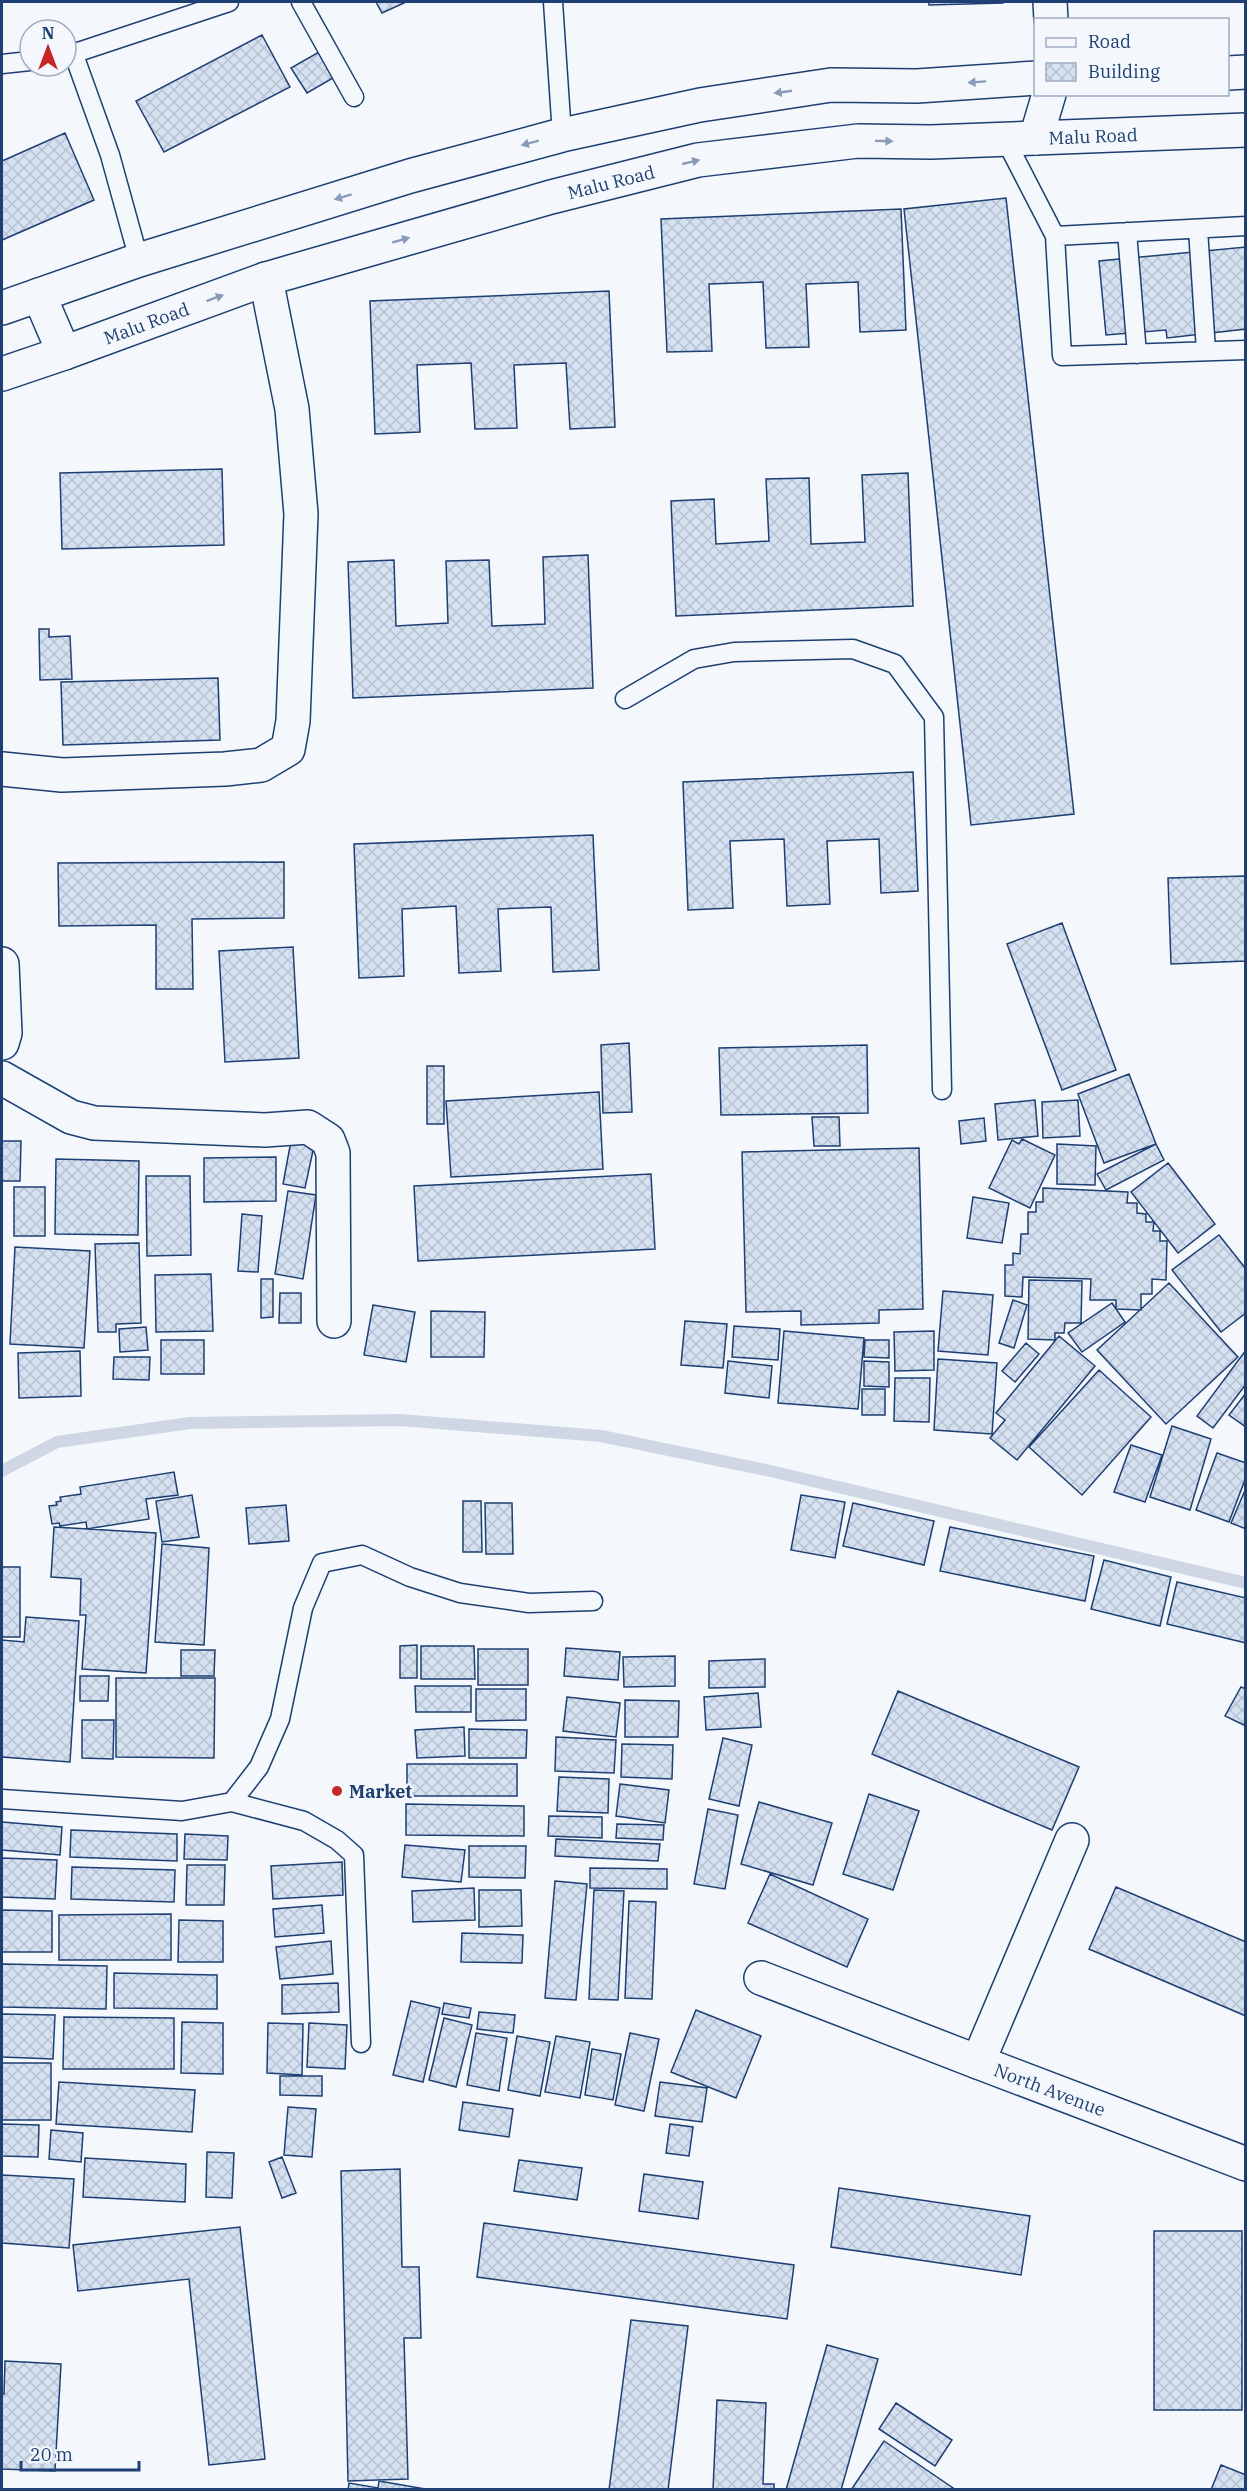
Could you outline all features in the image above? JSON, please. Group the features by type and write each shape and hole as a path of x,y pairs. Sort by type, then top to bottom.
{"main road":[{"path":"1050,2 1051,18"},
{"path":"1229,73 1245,72"},
{"path":"2,308 139,260 410,176 562,135 700,105 831,86 917,86 1034,78"},
{"path":"1020,139 1048,96"},
{"name":"Malu Road","path":"2,374 266,279 551,197 698,160 858,141 1020,139 1245,129"},
{"path":"2,769 62,775 225,769 261,765 288,749 293,721 301,514 292,409 266,279"},
{"path":"39,295 64,353"},
{"path":"2,964 5,1033 2,1043"},
{"path":"2,1078 71,1117 94,1123 265,1130 308,1127 328,1140 333,1154 334,1321"},
{"name":"North Avenue","path":"1072,1840 978,2062 1245,2163"},
{"path":"761,1978 978,2062"}],"lane":[{"path":"78,53 229,2"},
{"path":"301,2 354,97"},
{"path":"553,2 562,135"},
{"path":"2,64 18,62"},
{"path":"78,76 110,155 139,260"},
{"path":"1020,139 1055,236 1062,356 1245,350"},
{"path":"1055,236 1245,226"},
{"path":"1198,228 1206,351"},
{"path":"1127,232 1137,354"},
{"path":"626,699 694,659 734,652 853,649 894,664 934,717 942,1090"},
{"path":"232,1802 259,1767 280,1719 303,1608 322,1563 362,1555 410,1577 460,1593 529,1604 593,1601"},
{"path":"2,1799 182,1811 232,1802 304,1821 337,1840 354,1855 361,2043"}],"building":[{"path":"376,2 406,2 382,13"},
{"path":"929,2 1003,2 1003,3 929,5"},
{"path":"262,35 290,87 164,152 136,101"},
{"path":"319,52 333,78 307,93 291,68"},
{"path":"65,133 94,200 2,240 2,161"},
{"path":"1006,198 1074,814 971,825 904,209"},
{"path":"901,209 906,330 860,332 858,282 806,284 809,347 766,348 763,282 709,284 712,351 667,352 661,219"},
{"path":"1246,247 1246,329 1167,338 1166,330 1106,335 1099,261"},
{"path":"609,291 615,427 570,429 566,363 514,365 517,428 475,429 471,363 417,365 420,432 375,434 370,301"},
{"path":"222,469 224,545 62,549 60,473"},
{"path":"908,473 913,606 676,616 671,501 714,499 716,544 769,541 766,479 809,478 811,544 865,542 862,475"},
{"path":"588,555 593,688 353,698 348,562 394,560 396,626 448,623 446,561 489,560 492,626 545,624 543,557"},
{"path":"39,629 49,629 49,637 70,636 72,679 40,680"},
{"path":"218,678 220,740 63,745 61,682"},
{"path":"913,772 918,891 881,893 879,839 827,841 830,904 787,906 784,839 730,841 733,908 688,910 683,782"},
{"path":"593,835 599,970 553,972 551,907 498,909 501,971 459,973 456,906 402,909 404,976 359,978 354,844"},
{"path":"284,862 284,918 192,919 193,989 156,989 156,925 59,926 58,863"},
{"path":"1246,876 1246,961 1171,964 1168,878"},
{"path":"1062,923 1116,1070 1062,1090 1007,944"},
{"path":"293,947 299,1058 225,1062 219,951"},
{"path":"629,1043 632,1112 603,1113 601,1045"},
{"path":"867,1045 868,1113 721,1115 719,1048"},
{"path":"427,1066 444,1066 444,1124 427,1124"},
{"path":"1129,1074 1156,1144 1104,1163 1078,1094"},
{"path":"599,1092 603,1169 451,1177 446,1101"},
{"path":"1035,1100 1038,1136 998,1140 995,1104"},
{"path":"1078,1100 1080,1136 1043,1138 1042,1102"},
{"path":"812,1117 839,1117 840,1146 814,1146"},
{"path":"984,1118 986,1141 961,1144 959,1121"},
{"path":"1022,1139 1055,1155 1030,1208 989,1188 1012,1140 1019,1144"},
{"path":"2,1141 21,1141 20,1181 2,1181"},
{"path":"291,1141 314,1146 305,1188 283,1184"},
{"path":"1057,1144 1096,1146 1095,1185 1057,1184"},
{"path":"1156,1144 1164,1160 1106,1190 1097,1174"},
{"path":"919,1148 923,1309 879,1310 879,1323 801,1325 801,1311 746,1312 742,1152"},
{"path":"276,1157 276,1201 204,1202 204,1158"},
{"path":"56,1159 139,1161 138,1235 55,1234"},
{"path":"1168,1163 1215,1224 1178,1253 1131,1192"},
{"path":"651,1174 655,1249 418,1261 414,1186"},
{"path":"146,1176 190,1176 191,1255 147,1256"},
{"path":"14,1187 45,1187 45,1236 14,1236"},
{"path":"1043,1188 1128,1192 1127,1203 1137,1203 1137,1213 1146,1214 1146,1222 1154,1222 1153,1231 1160,1231 1160,1241 1167,1241 1166,1280 1152,1279 1152,1294 1141,1294 1141,1310 1116,1309 1116,1300 1090,1300 1091,1279 1023,1277 1022,1297 1005,1296 1005,1265 1013,1265 1013,1253 1020,1254 1021,1234 1028,1234 1028,1212 1036,1212 1036,1202 1043,1202"},
{"path":"288,1191 316,1195 303,1279 275,1274"},
{"path":"973,1197 1009,1203 1002,1243 967,1238"},
{"path":"242,1214 262,1216 258,1272 238,1271"},
{"path":"1219,1235 1246,1269 1246,1313 1221,1332 1172,1270"},
{"path":"139,1243 141,1323 116,1324 116,1332 98,1332 95,1244"},
{"path":"15,1247 90,1251 84,1348 10,1344"},
{"path":"211,1274 213,1331 156,1332 155,1275"},
{"path":"261,1279 273,1279 273,1317 261,1318"},
{"path":"1029,1280 1082,1281 1081,1323 1065,1323 1064,1333 1055,1333 1055,1340 1028,1339"},
{"path":"1169,1283 1238,1357 1166,1424 1097,1350"},
{"path":"943,1291 993,1295 988,1355 938,1351"},
{"path":"280,1293 301,1293 301,1323 279,1323"},
{"path":"1013,1300 1027,1305 1014,1348 999,1343"},
{"path":"1112,1303 1125,1322 1082,1352 1068,1333"},
{"path":"373,1305 415,1312 406,1362 364,1355"},
{"path":"431,1311 485,1312 484,1357 431,1357"},
{"path":"685,1321 727,1324 723,1368 681,1365"},
{"path":"734,1326 780,1329 778,1360 732,1357"},
{"path":"146,1327 148,1350 120,1352 119,1329"},
{"path":"784,1331 864,1338 858,1409 778,1403"},
{"path":"934,1331 934,1370 895,1371 894,1332"},
{"path":"1059,1336 1095,1366 1017,1460 990,1438 1005,1420 996,1413"},
{"path":"161,1340 204,1340 204,1374 161,1374"},
{"path":"865,1340 889,1340 889,1358 864,1357"},
{"path":"1026,1343 1039,1354 1015,1382 1002,1371"},
{"path":"1246,1350 1246,1384 1213,1428 1197,1416"},
{"path":"80,1351 81,1396 19,1398 18,1353"},
{"path":"114,1357 150,1357 149,1380 113,1379"},
{"path":"938,1359 997,1363 992,1434 934,1430"},
{"path":"728,1361 772,1366 769,1398 725,1393"},
{"path":"864,1361 889,1362 889,1387 864,1386"},
{"path":"1099,1370 1151,1417 1082,1495 1029,1447"},
{"path":"895,1378 930,1378 929,1422 894,1421"},
{"path":"862,1389 885,1389 885,1415 862,1415"},
{"path":"1246,1393 1246,1427 1229,1415"},
{"path":"1172,1426 1211,1439 1190,1510 1150,1497"},
{"path":"1131,1445 1162,1455 1145,1502 1114,1492"},
{"path":"1217,1453 1246,1463 1246,1477 1229,1522 1196,1510"},
{"path":"174,1472 178,1495 146,1499 149,1519 87,1529 86,1522 60,1526 59,1523 52,1524 49,1506 57,1505 56,1502 61,1501 60,1497 81,1494 80,1487"},
{"path":"1246,1488 1246,1529 1231,1523"},
{"path":"192,1495 199,1537 162,1542 156,1501"},
{"path":"801,1495 845,1502 835,1558 791,1550"},
{"path":"463,1501 481,1501 482,1552 463,1552"},
{"path":"485,1503 512,1503 513,1554 486,1554"},
{"path":"853,1503 934,1521 924,1565 843,1546"},
{"path":"286,1505 289,1541 249,1544 246,1508"},
{"path":"54,1527 156,1533 146,1673 82,1669 86,1615 80,1615 81,1579 51,1577"},
{"path":"950,1527 1094,1556 1085,1601 940,1571"},
{"path":"162,1544 209,1548 204,1645 155,1642"},
{"path":"1104,1560 1171,1577 1160,1626 1091,1609"},
{"path":"2,1567 20,1567 20,1637 2,1637"},
{"path":"1177,1582 1246,1598 1246,1643 1167,1624"},
{"path":"26,1617 79,1621 70,1762 2,1757 2,1640 24,1642"},
{"path":"417,1645 417,1678 400,1678 400,1646"},
{"path":"421,1646 474,1646 475,1679 421,1679"},
{"path":"566,1648 620,1652 618,1680 564,1676"},
{"path":"478,1649 528,1649 528,1685 478,1685"},
{"path":"181,1650 215,1650 214,1676 181,1676"},
{"path":"675,1656 675,1686 624,1687 623,1657"},
{"path":"765,1659 765,1687 709,1688 709,1661"},
{"path":"80,1676 109,1676 108,1701 80,1701"},
{"path":"116,1678 215,1678 214,1758 116,1757"},
{"path":"415,1686 471,1686 471,1712 416,1712"},
{"path":"1241,1687 1246,1689 1246,1726 1225,1716"},
{"path":"476,1689 526,1689 526,1720 476,1721"},
{"path":"898,1691 1079,1767 1052,1830 872,1754"},
{"path":"758,1693 761,1727 706,1730 704,1697"},
{"path":"567,1697 620,1703 616,1737 563,1731"},
{"path":"625,1700 679,1701 678,1737 625,1737"},
{"path":"82,1720 114,1720 113,1759 82,1758"},
{"path":"464,1727 465,1756 417,1758 415,1730"},
{"path":"469,1729 527,1730 526,1758 469,1758"},
{"path":"556,1737 616,1740 614,1773 555,1771"},
{"path":"723,1738 752,1745 739,1806 709,1799"},
{"path":"622,1744 673,1745 672,1779 621,1777"},
{"path":"407,1764 517,1764 517,1796 407,1796"},
{"path":"559,1777 609,1779 608,1813 557,1811"},
{"path":"620,1784 669,1790 665,1823 616,1816"},
{"path":"869,1794 919,1811 893,1890 843,1874"},
{"path":"759,1802 832,1823 813,1885 741,1864"},
{"path":"406,1804 524,1806 524,1836 406,1835"},
{"path":"708,1809 738,1815 725,1889 694,1884"},
{"path":"549,1816 602,1817 602,1838 548,1836"},
{"path":"2,1822 62,1827 60,1855 2,1850"},
{"path":"617,1824 664,1825 663,1840 616,1838"},
{"path":"71,1830 177,1834 177,1861 70,1857"},
{"path":"185,1834 228,1836 227,1860 184,1859"},
{"path":"556,1839 660,1844 658,1861 555,1856"},
{"path":"405,1845 465,1850 461,1882 402,1877"},
{"path":"469,1846 526,1846 525,1878 469,1877"},
{"path":"2,1858 57,1860 55,1899 2,1897"},
{"path":"342,1862 343,1895 273,1899 271,1866"},
{"path":"187,1865 225,1865 224,1905 186,1905"},
{"path":"72,1867 175,1870 174,1902 71,1899"},
{"path":"590,1868 667,1869 667,1889 590,1888"},
{"path":"770,1874 868,1919 847,1967 748,1923"},
{"path":"555,1881 587,1884 576,2000 545,1998"},
{"path":"1116,1887 1246,1942 1246,2016 1089,1949"},
{"path":"474,1888 475,1920 413,1922 412,1891"},
{"path":"479,1890 521,1890 522,1926 479,1927"},
{"path":"594,1890 624,1891 618,2000 589,1999"},
{"path":"629,1901 656,1902 652,1999 625,1998"},
{"path":"322,1905 324,1933 275,1937 273,1909"},
{"path":"2,1910 52,1911 52,1952 2,1952"},
{"path":"171,1914 171,1960 59,1960 59,1915"},
{"path":"179,1920 223,1921 223,1962 178,1962"},
{"path":"462,1933 523,1935 522,1963 461,1962"},
{"path":"331,1941 333,1974 280,1979 276,1947"},
{"path":"2,1964 107,1966 106,2009 2,2007"},
{"path":"114,1973 217,1975 217,2009 114,2008"},
{"path":"338,1983 339,2012 282,2014 282,1985"},
{"path":"411,2001 440,2008 423,2082 393,2075"},
{"path":"444,2003 471,2008 469,2018 442,2014"},
{"path":"696,2010 761,2036 736,2098 671,2072"},
{"path":"479,2012 515,2015 513,2033 477,2029"},
{"path":"2,2014 55,2015 53,2059 2,2057"},
{"path":"64,2017 174,2018 174,2069 63,2069"},
{"path":"444,2018 472,2025 456,2087 429,2080"},
{"path":"182,2022 223,2023 223,2074 181,2073"},
{"path":"268,2023 303,2024 302,2075 267,2073"},
{"path":"309,2023 347,2025 345,2069 307,2067"},
{"path":"476,2033 507,2038 499,2091 467,2085"},
{"path":"630,2033 659,2039 644,2111 615,2105"},
{"path":"517,2036 550,2042 540,2096 508,2090"},
{"path":"556,2036 590,2042 580,2098 545,2092"},
{"path":"592,2049 621,2054 613,2100 585,2095"},
{"path":"2,2063 51,2063 51,2120 2,2120"},
{"path":"280,2076 322,2076 322,2096 280,2095"},
{"path":"59,2082 195,2090 192,2132 56,2124"},
{"path":"660,2082 707,2088 702,2122 655,2116"},
{"path":"463,2102 513,2109 509,2137 459,2130"},
{"path":"288,2107 316,2109 312,2157 284,2155"},
{"path":"2,2124 39,2125 38,2157 2,2156"},
{"path":"670,2124 693,2127 689,2156 666,2153"},
{"path":"51,2130 83,2133 81,2162 49,2159"},
{"path":"207,2152 234,2153 232,2198 206,2197"},
{"path":"282,2157 296,2193 282,2198 269,2162"},
{"path":"85,2158 186,2164 185,2202 83,2197"},
{"path":"519,2160 582,2168 577,2200 514,2191"},
{"path":"400,2169 402,2267 419,2267 421,2338 404,2338 408,2479 348,2481 341,2171"},
{"path":"644,2174 703,2182 698,2219 639,2211"},
{"path":"2,2175 74,2179 69,2248 2,2243"},
{"path":"839,2188 1030,2216 1021,2275 831,2247"},
{"path":"484,2223 794,2265 787,2319 477,2277"},
{"path":"240,2227 265,2459 209,2465 189,2279 78,2291 73,2245"},
{"path":"1154,2231 1242,2231 1242,2410 1154,2410"},
{"path":"631,2320 688,2326 668,2490 609,2490"},
{"path":"827,2345 878,2359 841,2490 786,2490"},
{"path":"5,2361 61,2364 55,2471 2,2469 2,2394 4,2394"},
{"path":"717,2400 766,2403 763,2484 774,2484 774,2490 713,2490"},
{"path":"896,2403 952,2440 935,2466 879,2429"},
{"path":"884,2441 956,2490 851,2490"},
{"path":"1221,2465 1246,2475 1246,2490 1211,2490"},
{"path":"379,2481 431,2490 348,2490 349,2483 378,2488"}],"waterway":[{"path":"2,1471 57,1442 190,1423 400,1420 601,1436 766,1470 1246,1583"}],"place":[{"name":"Market","path":"337,1791"}]}
